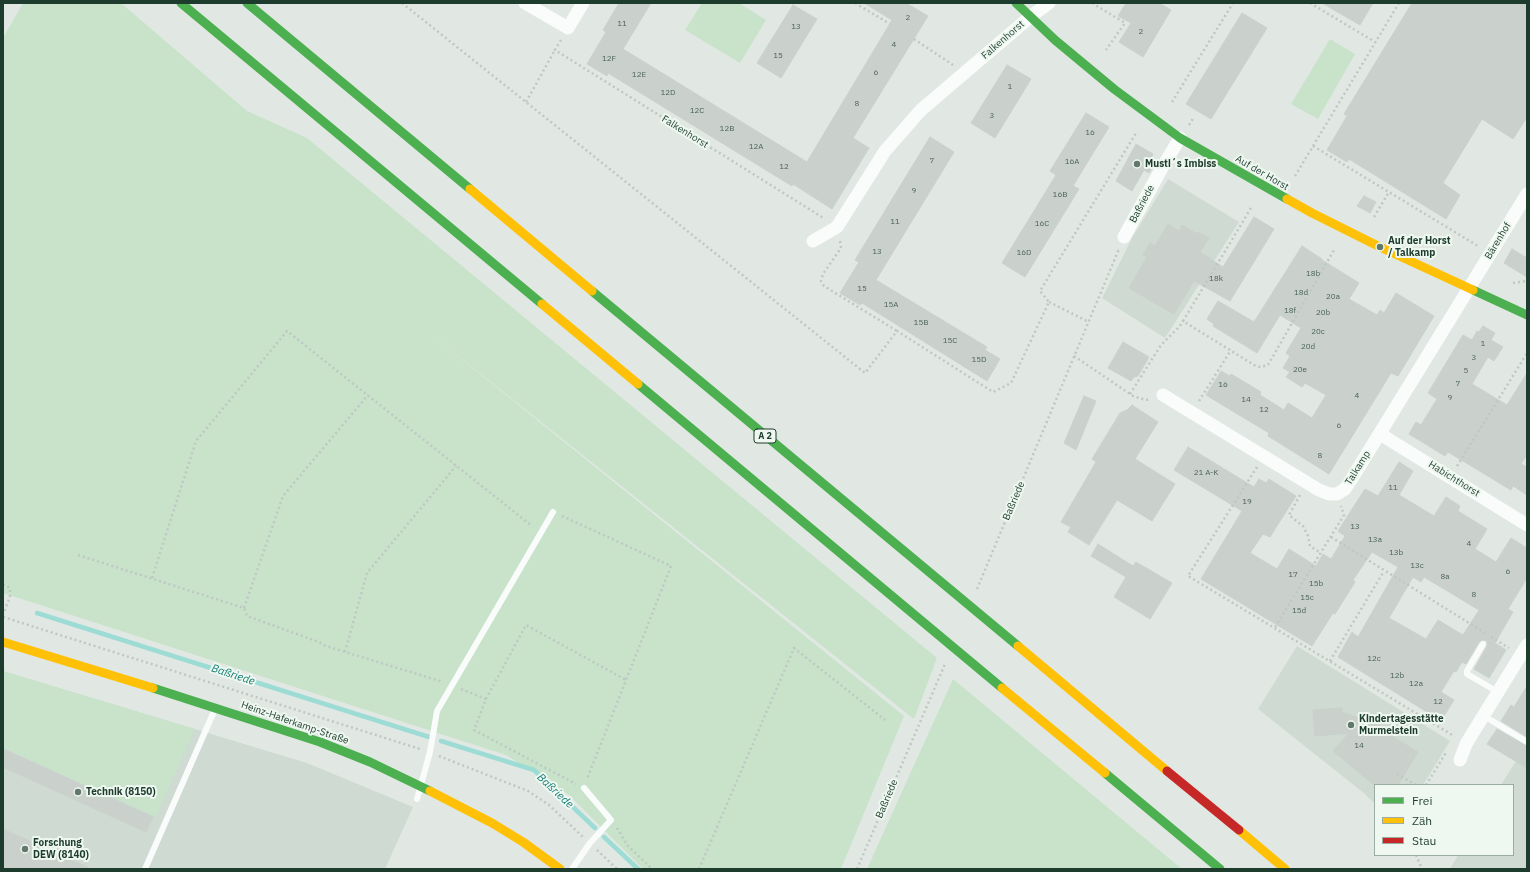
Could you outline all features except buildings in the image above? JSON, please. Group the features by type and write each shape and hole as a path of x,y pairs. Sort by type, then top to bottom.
{"main road":[{"path":"181,3 1220,869"},
{"name":"A 2","path":"246,3 1285,869"},
{"name":"Auf der Horst","path":"1016,3 1030,17 1114,89 1180,138 1312,213 1469,289 1527,315"},
{"name":"Heinz-Haferkamp-Straße","path":"3,642 320,742 370,762 421,786 492,823 523,842 560,869"}],"street":[{"path":"525,3 568,28 583,3"},
{"name":"Falkenhorst","path":"813,241 837,227 891,143 921,110 1030,17 1049,3"},
{"name":"Baßriede","path":"1124,236 1162,166 1180,138"},
{"name":"Bärenhof","path":"1469,289 1527,194"},
{"name":"Talkamp","path":"1163,395 1308,484 1329,494 1337,494 1345,489 1469,289"},
{"name":"Habichthorst","path":"1380,434 1527,525"},
{"path":"1460,760 1466,744 1524,650"}],"lane":[{"path":"417,798 430,752 437,711 552,512"},
{"path":"1483,644 1467,671 1467,674 1498,692"},
{"path":"144,869 216,708"},
{"path":"1484,716 1527,742"},
{"path":"572,869 590,843 611,820 584,788"}],"path":[{"path":"855,3 890,24"},
{"path":"1092,3 1125,23 1106,50"},
{"path":"1172,102 1233,3"},
{"path":"1310,3 1375,42"},
{"path":"1295,176 1398,3"},
{"path":"526,102 568,28"},
{"path":"914,39 952,63 961,76"},
{"name":"Falkenhorst","path":"556,50 837,227"},
{"path":"1313,146 1491,254"},
{"path":"1374,217 1389,192"},
{"path":"1130,394 1161,345 1180,326 1251,208"},
{"path":"837,227 841,248 823,274 821,281 824,286 897,330"},
{"name":"Baßriede","path":"976,590 1124,236"},
{"path":"1183,321 1254,365 1260,367 1268,365 1334,250"},
{"path":"1513,283 1527,281"},
{"path":"1049,302 1089,322"},
{"path":"152,578 196,441 287,331 541,533"},
{"path":"1192,413 1231,350"},
{"path":"1451,477 1527,352"},
{"path":"1074,356 1130,394 1146,400 1163,395"},
{"path":"368,395 283,496 244,608 247,616 319,642 326,646 453,685 486,699"},
{"path":"1263,457 1188,576 1275,627 1455,737 1452,743"},
{"path":"345,652 367,573 456,466"},
{"path":"1308,484 1289,515 1303,526 1308,536 1310,546 1321,553"},
{"path":"1275,627 1344,515 1337,494"},
{"path":"552,512 671,566 584,788 474,730 486,699 526,625 626,680"},
{"path":"1331,537 1384,571 1524,650"},
{"path":"78,555 244,608"},
{"path":"1330,661 1384,571"},
{"path":"3,584 10,588 10,597 3,615 430,752 528,791 549,805 617,869"},
{"path":"699,869 794,648 885,720"},
{"name":"Baßriede","path":"857,869 946,663"},
{"path":"1427,784 1448,749"},
{"path":"1397,774 1414,784"},
{"path":"611,820 628,846 652,869"},
{"path":"1416,856 1422,869"}],"shaded area":[{"path":"1168,179 1239,222 1165,338 1102,298 1132,238"},
{"name":"Kindertagesstätte Murmelstein","path":"1297,646 1450,741 1424,784 1374,784 1374,803 1365,794 1258,709"},
{"path":"3,671 307,763 413,807 385,869 3,869"},
{"path":"1516,761 1527,768 1527,869 1450,869 1457,856 1514,856 1514,784 1502,784"}],"green space":[{"path":"23,3 121,3 247,111 307,138 937,658 914,719 423,328 904,716 841,869 643,869 569,795 506,755 3,593 3,38"},
{"path":"702,3 739,3 766,20 740,63 685,30"},
{"path":"1330,39 1355,54 1318,119 1291,104"},
{"path":"3,671 195,729 156,817 3,748"},
{"path":"953,679 1182,869 867,869"}],"waterway":[{"name":"Baßriede","path":"37,613 429,737"},
{"name":"Baßriede","path":"441,741 534,770 595,828"},
{"name":"Baßriede","path":"604,837 638,869"}],"traffic: fast":[{"path":"181,3 542,304"},
{"path":"247,3 470,189"},
{"path":"1016,3 1055,40 1114,89 1180,138 1287,199"},
{"path":"1473,290 1527,315"},
{"path":"592,291 1018,646"},
{"path":"638,384 1002,688"},
{"path":"153,688 320,742 370,762 430,791"},
{"path":"1105,773 1220,869"}],"traffic: slow":[{"path":"470,189 592,291"},
{"path":"1287,199 1380,247 1473,290"},
{"path":"542,304 638,384"},
{"path":"3,642 153,688"},
{"path":"1018,646 1167,771"},
{"path":"1002,688 1105,773"},
{"path":"430,791 492,823 523,842 560,869"},
{"path":"1239,830 1285,869"}],"traffic: jam":[{"path":"1167,771 1239,830"}],"place":[{"name":"Musti´s Imbiss","path":"1137,164"},
{"name":"Auf der Horst / Talkamp","path":"1380,247"},
{"name":"Kindertagesstätte Murmelstein","path":"1351,725"},
{"name":"Technik (8150)","path":"78,792"},
{"name":"Forschung DEW (8140)","path":"25,849"}]}
